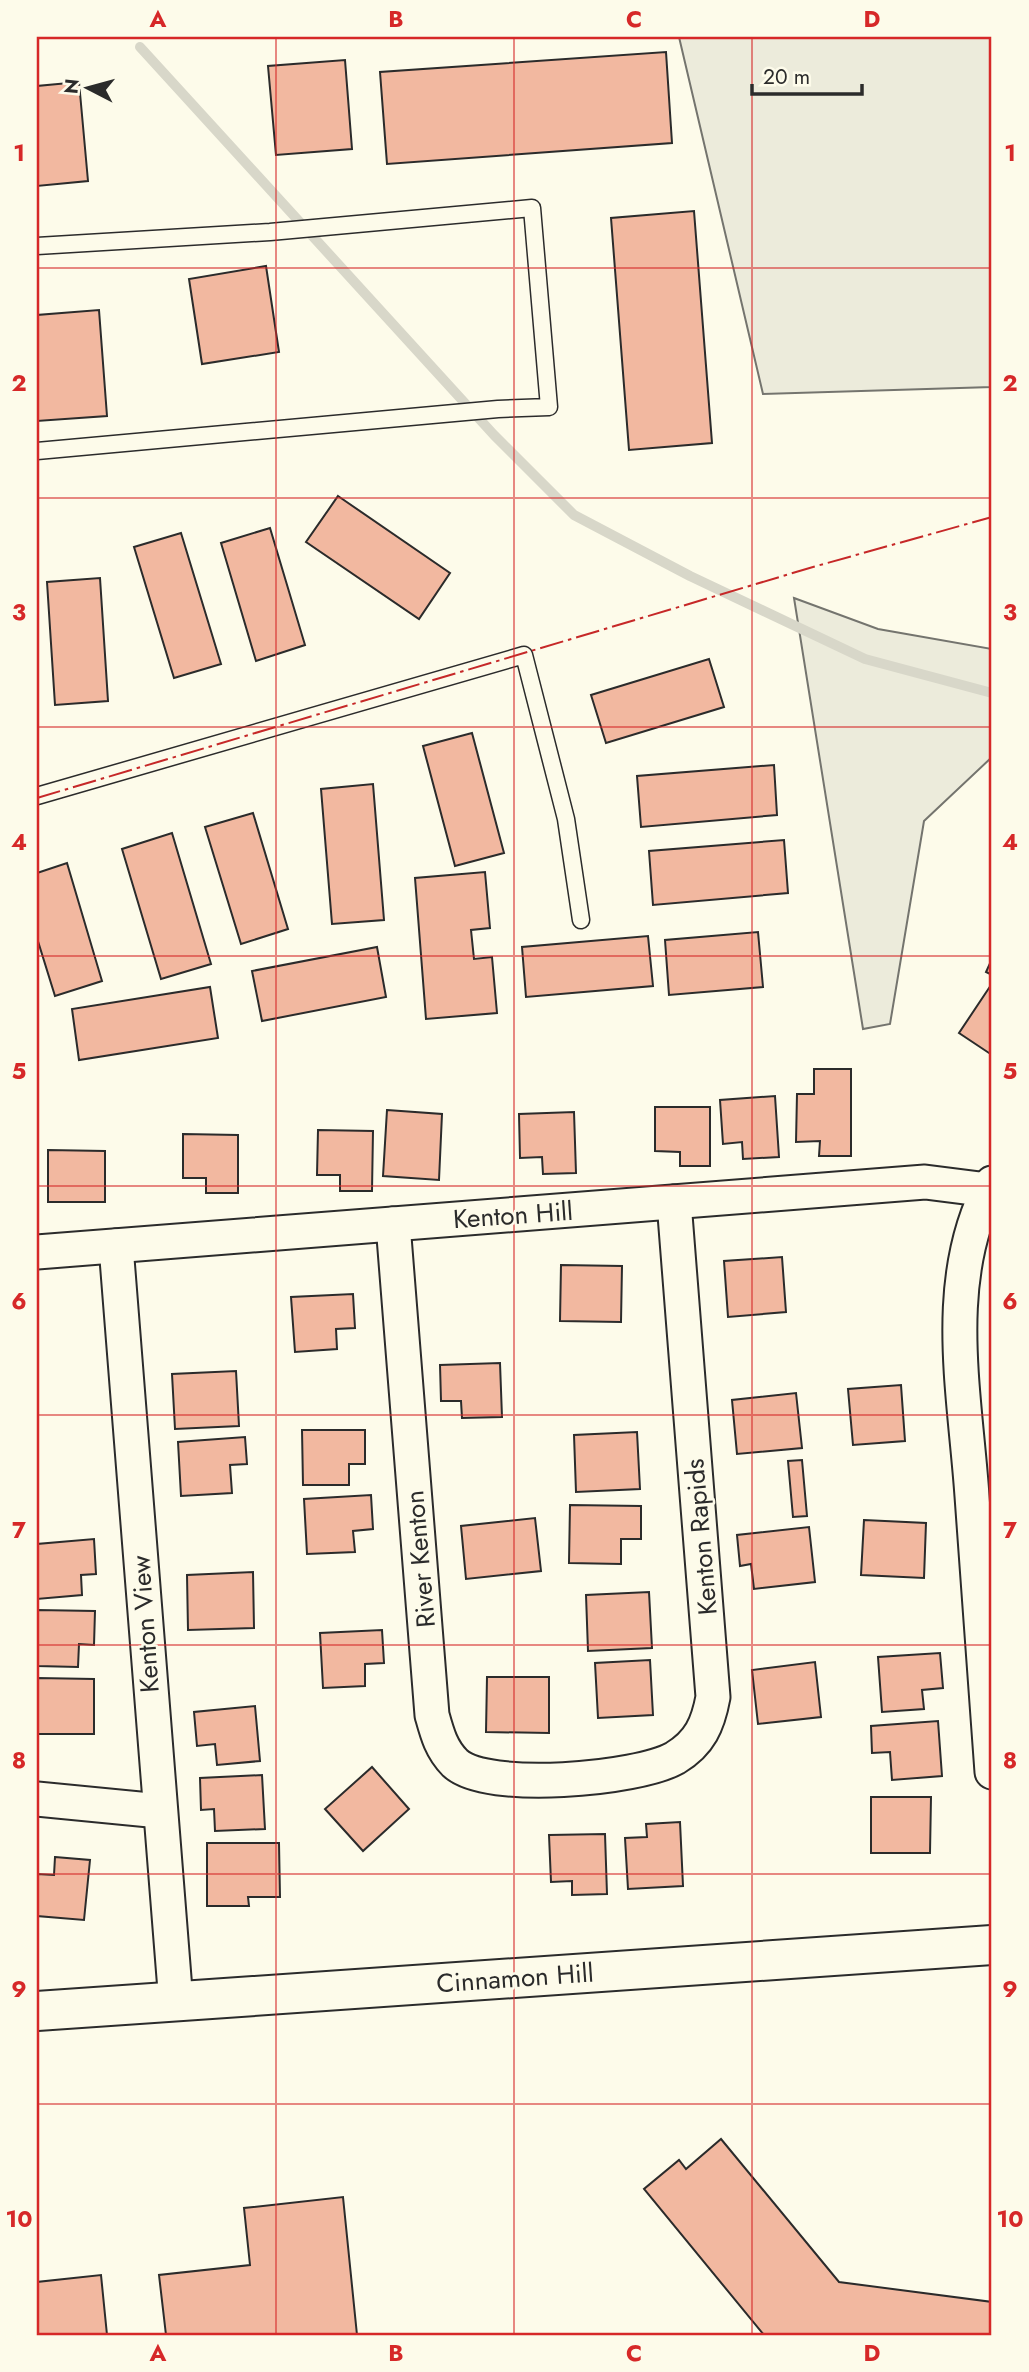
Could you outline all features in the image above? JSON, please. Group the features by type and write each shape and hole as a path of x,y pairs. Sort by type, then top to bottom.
{"street":[{"name":"Kenton Hill","path":"37,1252 925,1182 990,1186"},
{"path":"990,1186 967,1252 958,1363 981,1469 992,1756"},
{"name":"Kenton Rapids","path":"577,1777 647,1769 675,1758 698,1740 709,1723 713,1697 674,1202"},
{"name":"River Kenton","path":"393,1224 432,1715 440,1744 456,1764 483,1777 521,1782 577,1777"},
{"name":"Kenton View","path":"116,1246 176,2003"},
{"path":"37,1799 160,1811"},
{"name":"Cinnamon Hill","path":"37,2011 992,1945"}],"lane":[{"path":"37,246 271,232 533,208 549,407 498,409 37,451"},
{"path":"37,796 524,655 566,819 581,920"}],"shaded area":[{"path":"679,37 992,37 992,387 763,394"},
{"path":"794,598 878,629 992,649 992,757 924,821 890,1024 863,1029"}],"building":[{"path":"666,52 672,143 387,164 380,72"},
{"path":"345,60 352,149 276,155 268,66"},
{"path":"79,82 88,181 37,186 37,86"},
{"path":"694,211 712,443 629,450 611,218"},
{"path":"266,266 279,352 202,364 189,279"},
{"path":"99,310 107,416 37,421 37,315"},
{"path":"338,496 450,573 419,619 306,542"},
{"path":"270,528 305,645 256,661 221,543"},
{"path":"181,533 221,664 174,678 134,547"},
{"path":"100,578 108,701 55,705 47,582"},
{"path":"709,659 724,707 606,743 591,695"},
{"path":"472,733 504,853 455,866 423,746"},
{"path":"774,765 777,815 641,827 637,776"},
{"path":"373,784 384,920 332,924 321,789"},
{"path":"253,813 288,929 241,944 205,827"},
{"path":"172,833 211,964 161,979 122,849"},
{"path":"784,840 788,893 653,905 649,851"},
{"path":"67,863 102,981 55,996 37,938 37,873"},
{"path":"485,872 490,928 471,930 474,959 492,957 497,1013 426,1019 415,878"},
{"path":"758,932 763,987 669,995 665,940"},
{"path":"648,936 653,986 526,997 522,947"},
{"path":"377,947 386,997 262,1021 252,971"},
{"path":"992,959 992,975 986,972"},
{"path":"992,986 992,1055 959,1033"},
{"path":"210,987 218,1038 79,1060 72,1009"},
{"path":"814,1069 851,1069 851,1156 819,1156 820,1141 796,1142 797,1094 814,1094"},
{"path":"775,1096 779,1157 743,1159 742,1142 723,1144 720,1100"},
{"path":"655,1107 710,1107 710,1166 680,1166 680,1152 655,1151"},
{"path":"387,1110 442,1114 439,1180 383,1176"},
{"path":"574,1112 576,1173 543,1174 542,1157 520,1158 519,1114"},
{"path":"318,1130 373,1131 372,1191 340,1191 340,1175 317,1175"},
{"path":"183,1134 238,1135 238,1193 206,1193 206,1178 183,1178"},
{"path":"38,1148 38,1217 37,1217"},
{"path":"48,1150 105,1151 105,1202 48,1202"},
{"path":"782,1257 786,1312 728,1317 724,1261"},
{"path":"561,1265 622,1266 621,1322 560,1321"},
{"path":"353,1294 355,1328 336,1329 337,1349 295,1352 291,1297"},
{"path":"500,1363 502,1417 462,1418 461,1401 441,1401 440,1365"},
{"path":"236,1371 239,1426 175,1429 172,1374"},
{"path":"901,1385 905,1441 853,1445 848,1389"},
{"path":"796,1393 802,1448 737,1454 732,1400"},
{"path":"302,1430 365,1430 365,1464 349,1464 349,1485 303,1485"},
{"path":"637,1432 640,1489 576,1492 574,1435"},
{"path":"245,1437 247,1464 230,1465 232,1493 181,1496 178,1442"},
{"path":"802,1460 807,1516 793,1517 788,1461"},
{"path":"371,1495 373,1529 353,1531 355,1552 307,1554 304,1499"},
{"path":"570,1505 641,1506 641,1539 621,1539 621,1564 569,1563"},
{"path":"535,1518 541,1571 466,1579 461,1526"},
{"path":"864,1520 926,1523 924,1578 861,1575"},
{"path":"809,1527 815,1582 754,1589 751,1564 740,1566 737,1535"},
{"path":"94,1539 96,1574 81,1575 82,1595 37,1599 37,1544"},
{"path":"253,1572 254,1628 188,1630 187,1575"},
{"path":"649,1592 652,1648 588,1651 586,1595"},
{"path":"37,1610 95,1611 94,1645 79,1644 78,1667 37,1666"},
{"path":"382,1630 384,1663 365,1664 365,1686 323,1688 320,1633"},
{"path":"940,1653 943,1688 922,1690 924,1709 882,1712 878,1657"},
{"path":"650,1660 653,1715 598,1718 595,1663"},
{"path":"815,1662 821,1717 758,1724 752,1670"},
{"path":"487,1677 549,1677 549,1733 486,1732"},
{"path":"37,1678 94,1679 94,1734 37,1734"},
{"path":"255,1706 260,1761 217,1765 215,1744 197,1746 194,1712"},
{"path":"938,1721 942,1776 892,1780 890,1752 872,1753 871,1726"},
{"path":"372,1767 409,1809 363,1851 325,1809"},
{"path":"262,1775 265,1829 215,1831 214,1809 201,1810 200,1778"},
{"path":"871,1797 931,1797 930,1853 871,1853"},
{"path":"680,1822 683,1886 628,1889 625,1838 647,1837 646,1824"},
{"path":"605,1834 607,1894 572,1895 572,1881 551,1882 549,1835"},
{"path":"207,1843 279,1843 280,1897 248,1897 249,1906 207,1906"},
{"path":"55,1857 90,1860 84,1920 37,1916 37,1874 54,1875"},
{"path":"721,2139 839,2282 992,2302 992,2335 764,2335 644,2189 679,2160 686,2169"},
{"path":"343,2197 357,2335 166,2335 159,2275 250,2265 244,2208"},
{"path":"101,2275 107,2335 37,2335 37,2282"}],"waterway":[{"path":"140,47 494,435 574,515 690,576 865,659 992,693"}],"power":[{"path":"37,798 813,567 992,517"}]}
